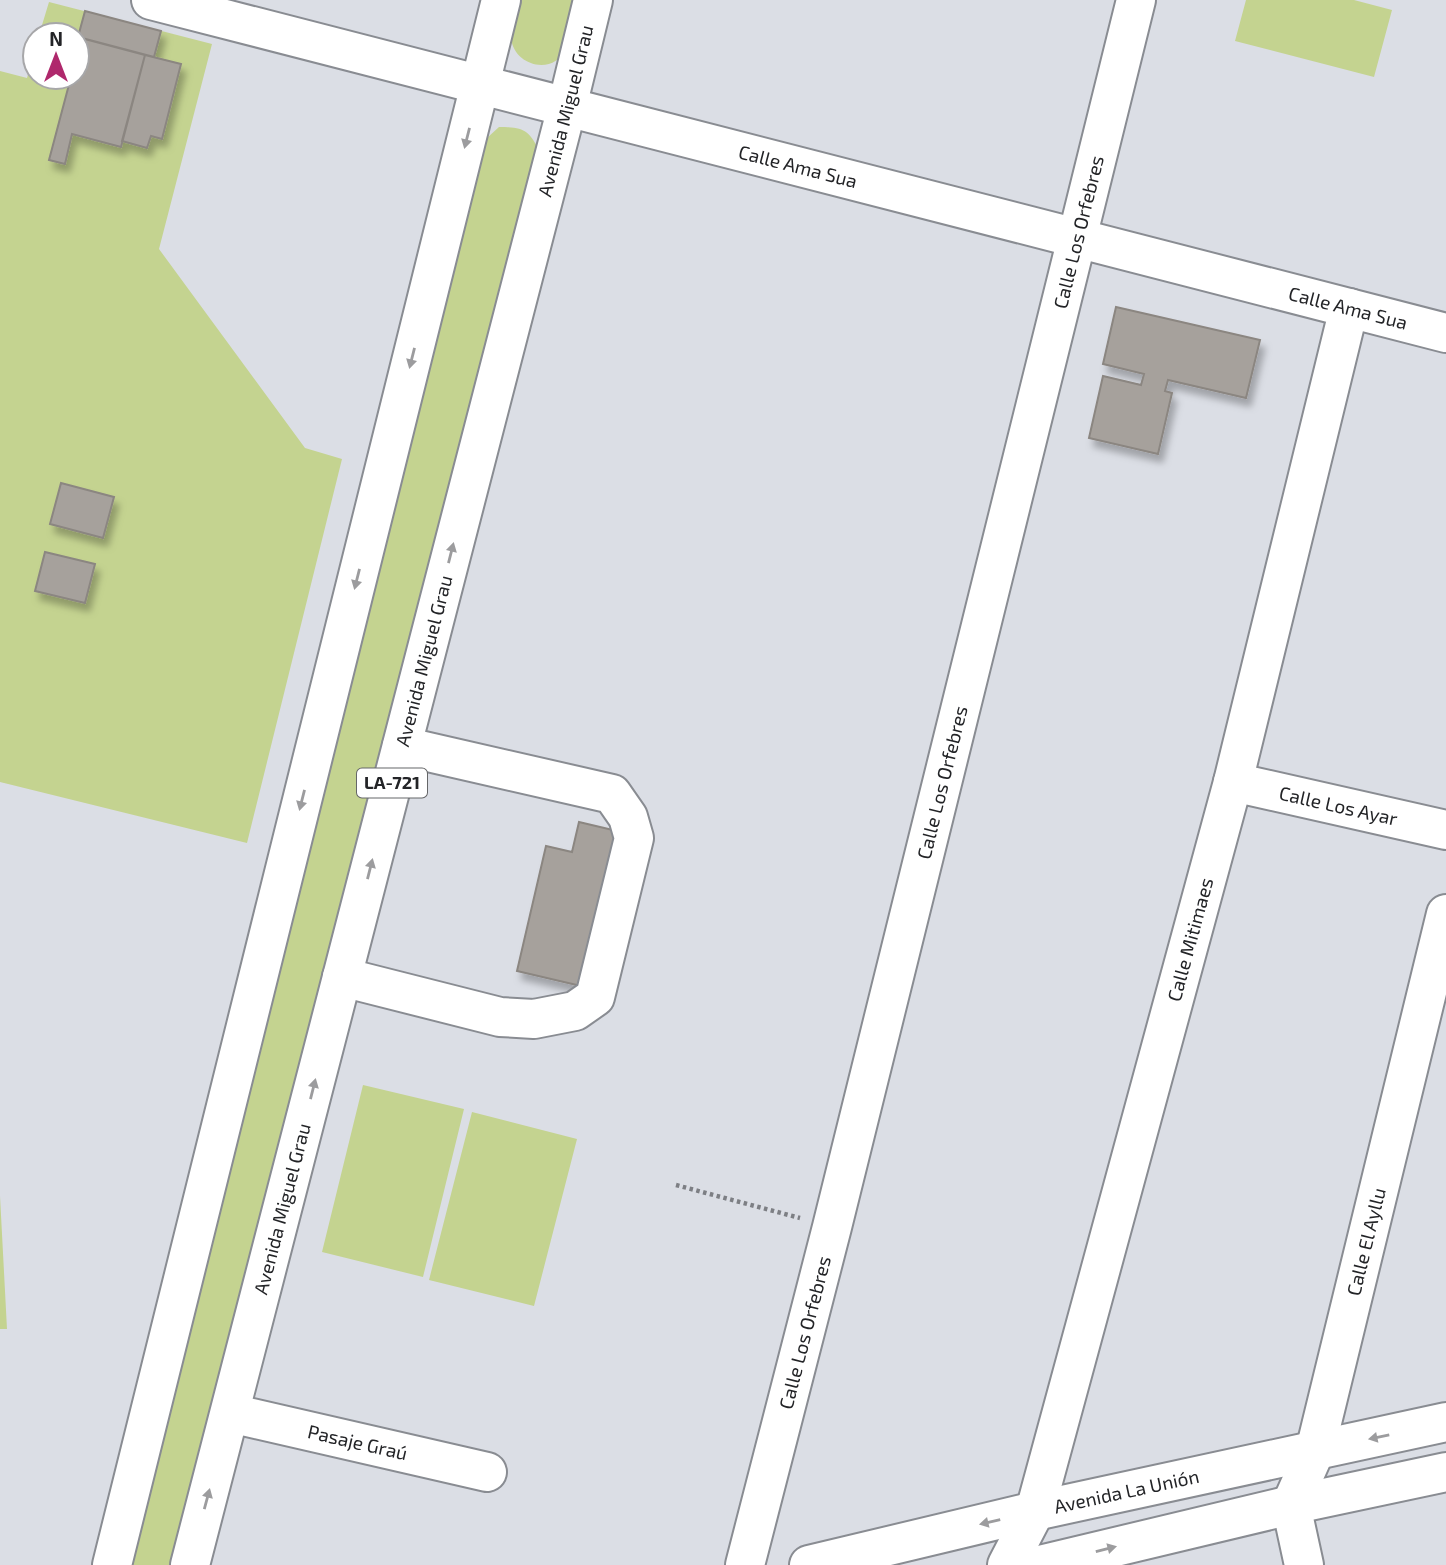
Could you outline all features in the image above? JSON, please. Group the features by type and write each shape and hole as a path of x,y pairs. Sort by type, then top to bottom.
{"street":[{"name":"Calle Ama Sua","path":"151,0 248,12 481,84 566,107 1446,333"},
{"path":"112,1565 502,0"},
{"name":"Avenida Miguel Grau","path":"190,1565 593,0"},
{"name":"Calle Los Orfebres","path":"745,1565 832,1227 1136,0"},
{"name":"Calle Mitimaes","path":"1007,1565 1035,1511 1233,782 1349,308"},
{"path":"342,977 500,1017 534,1019 575,1011 594,997 634,838 628,817 612,794 402,746"},
{"name":"Calle Los Ayar","path":"1233,782 1446,830"},
{"name":"Calle El Ayllu","path":"1291,1505 1315,1451 1446,914"},
{"name":"Pasaje Graú","path":"230,1413 486,1472"},
{"name":"Avenida La Unión","path":"809,1565 1035,1511 1446,1422"},
{"path":"1040,1565 1291,1505 1446,1472"},
{"path":"1291,1505 1304,1565"}],"path":[{"path":"676,1185 832,1227"}],"green space":[{"path":"520,0 578,0 566,48 561,57 553,62 545,65 527,61 519,56 514,48 511,33"},
{"path":"1246,0 1354,0 1392,10 1374,77 1235,41"},
{"path":"49,2 212,44 159,249 305,448 342,459 247,843 0,782 0,71 21,76 21,91 91,91 91,21 43,21"},
{"path":"499,127 525,131 540,152 184,1565 129,1565 481,151 487,138"},
{"path":"363,1085 464,1109 423,1277 322,1252"},
{"path":"472,1112 577,1139 534,1306 429,1280"},
{"path":"0,1196 7,1329 0,1329"}],"building":[{"path":"85,11 161,31 154,57 91,40 91,21 82,21"},
{"path":"91,41 145,55 121,147 72,134 65,164 49,160 67,91 91,91"},
{"path":"145,55 181,64 162,139 151,136 147,148 122,141"},
{"path":"1116,307 1260,340 1246,398 1168,380 1165,391 1172,393 1158,454 1089,438 1103,376 1141,385 1144,374 1103,364"},
{"path":"61,483 114,497 103,538 50,524"},
{"path":"45,552 95,564 85,603 35,591"},
{"path":"579,822 617,831 581,986 517,971 546,846 572,852"}]}
